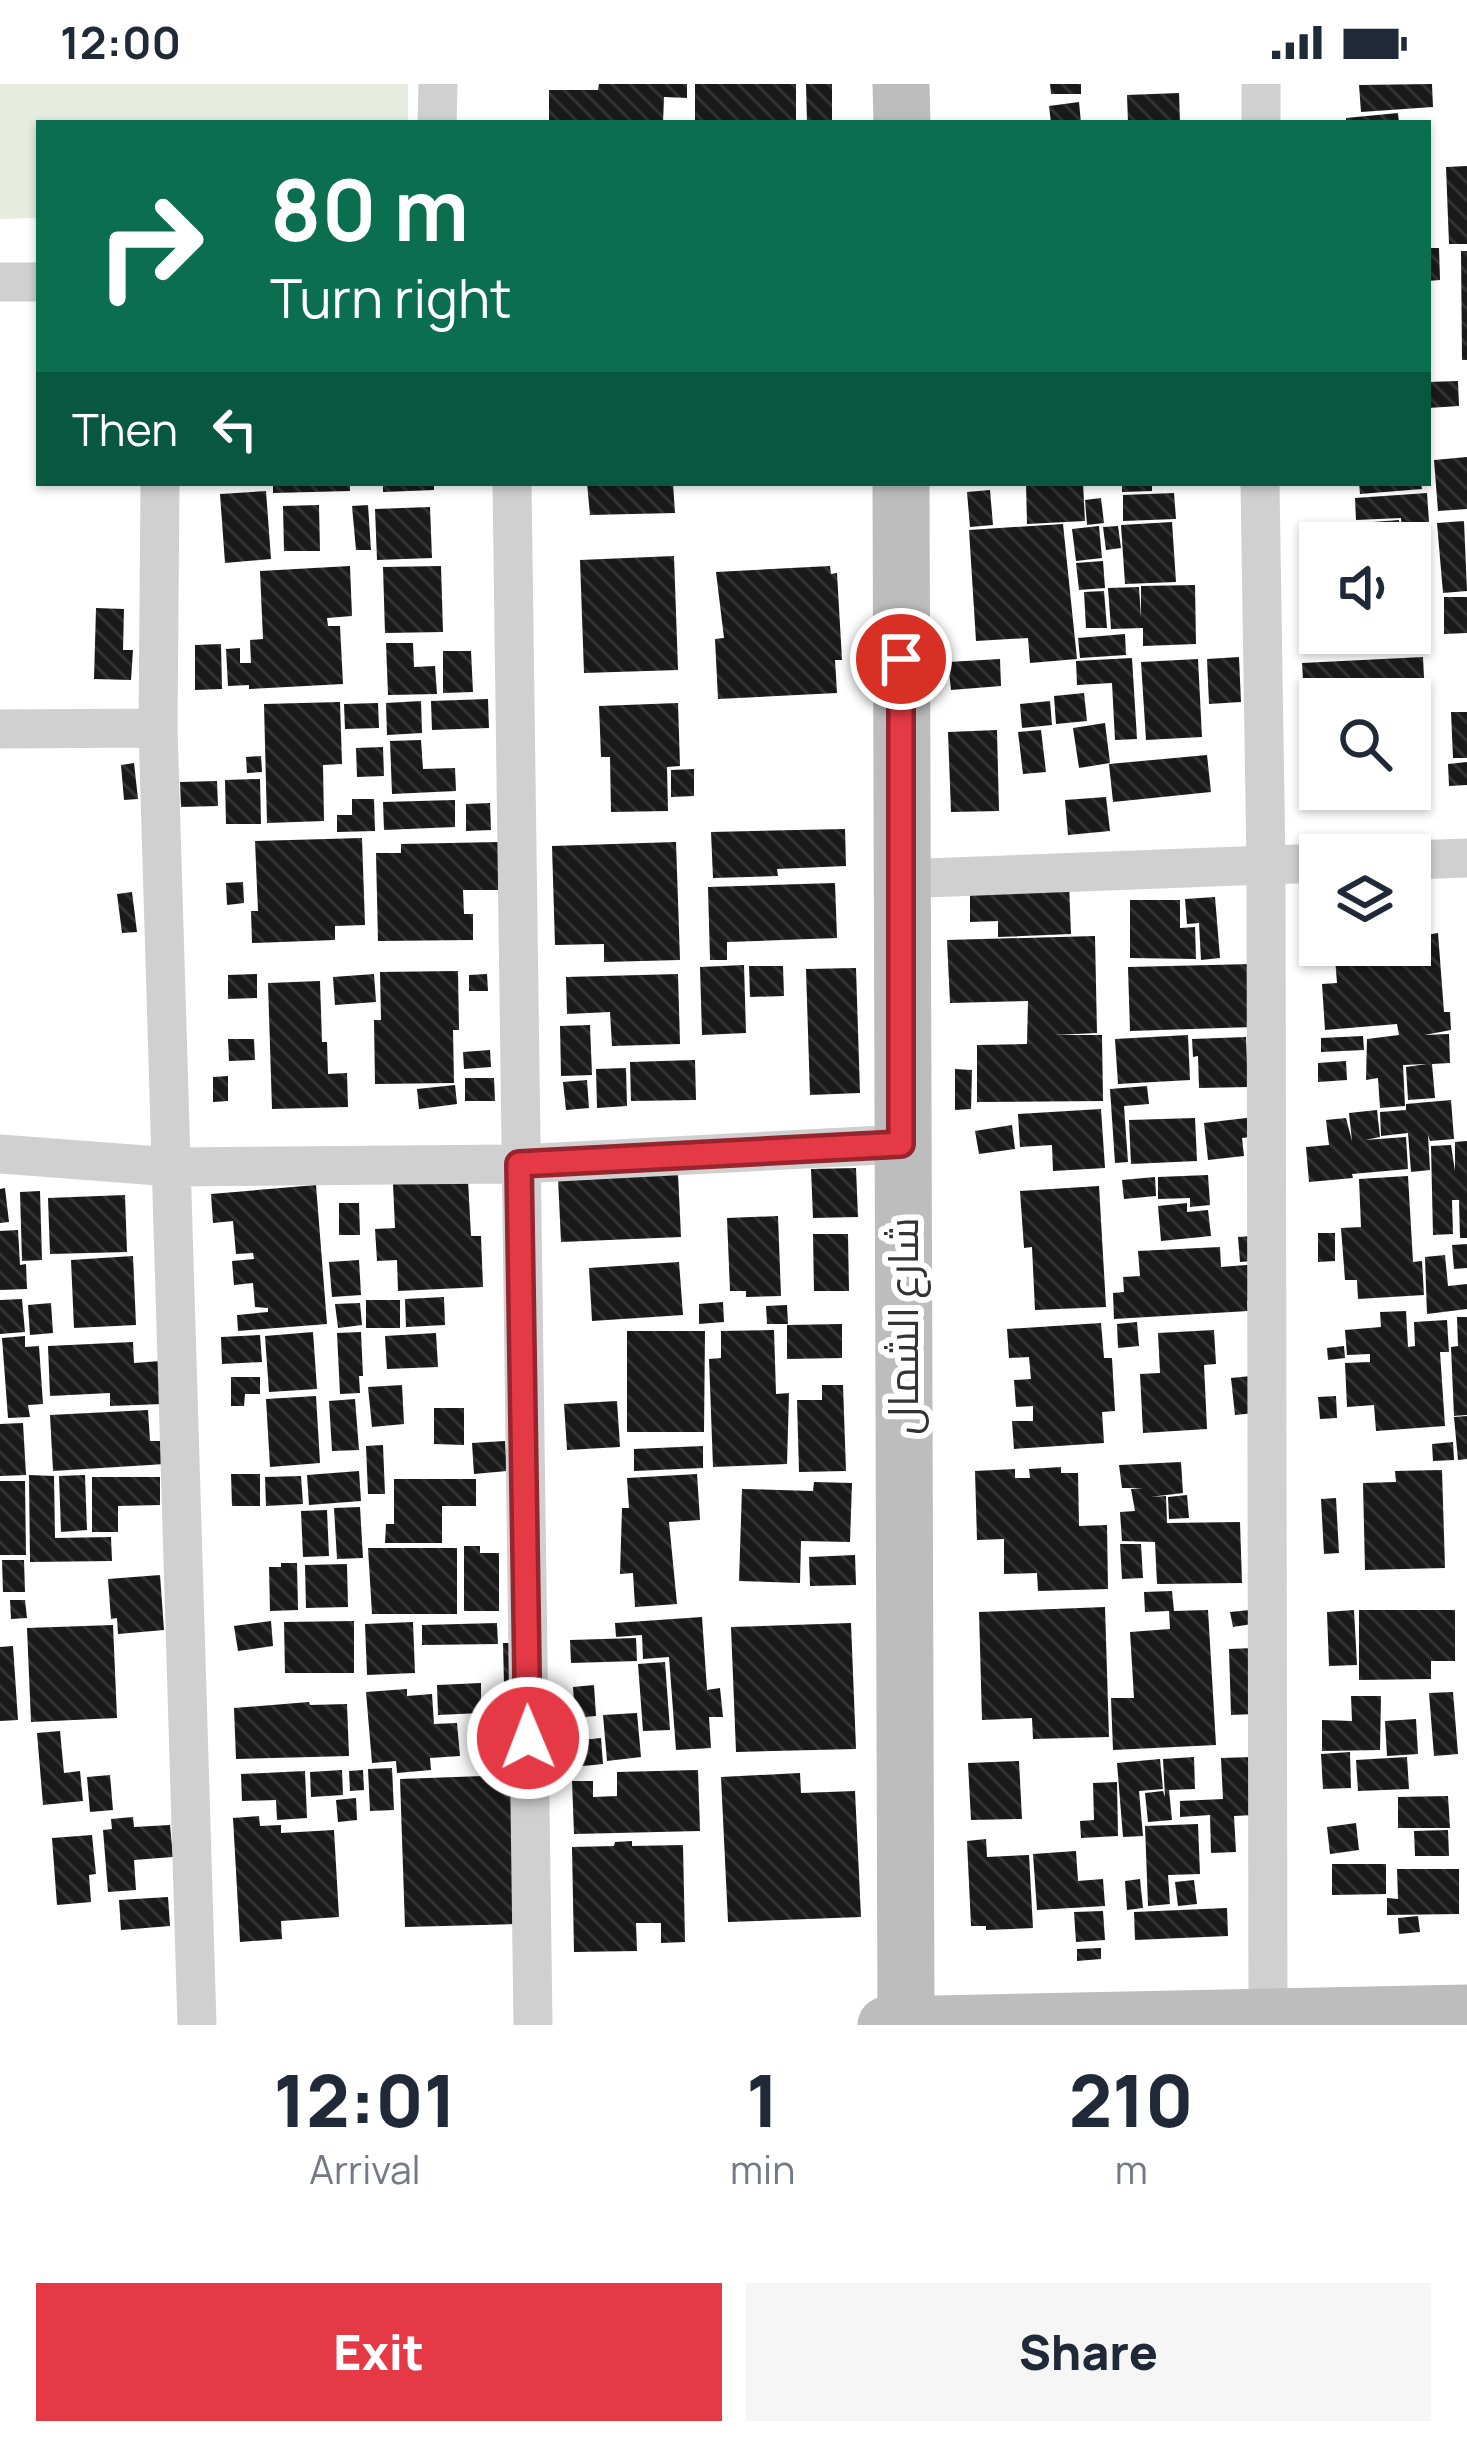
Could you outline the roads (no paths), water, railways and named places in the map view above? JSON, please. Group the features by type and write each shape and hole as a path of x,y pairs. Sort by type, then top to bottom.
{"street":[{"path":"437,120 438,84"},
{"path":"902,84 902,120"},
{"path":"1261,84 1261,120"},
{"path":"0,282 36,282"},
{"path":"160,486 158,728 197,2025"},
{"path":"512,486 533,2025"},
{"name":"شارع الشمال","path":"901,486 905,2024"},
{"path":"1260,486 1266,866 1268,2021"},
{"path":"0,729 158,728"},
{"path":"1431,859 1467,858"},
{"path":"900,879 1299,864"},
{"path":"0,1154 172,1167 519,1164 901,1144"},
{"path":"886,2025 1268,2021 1467,2013"}]}
